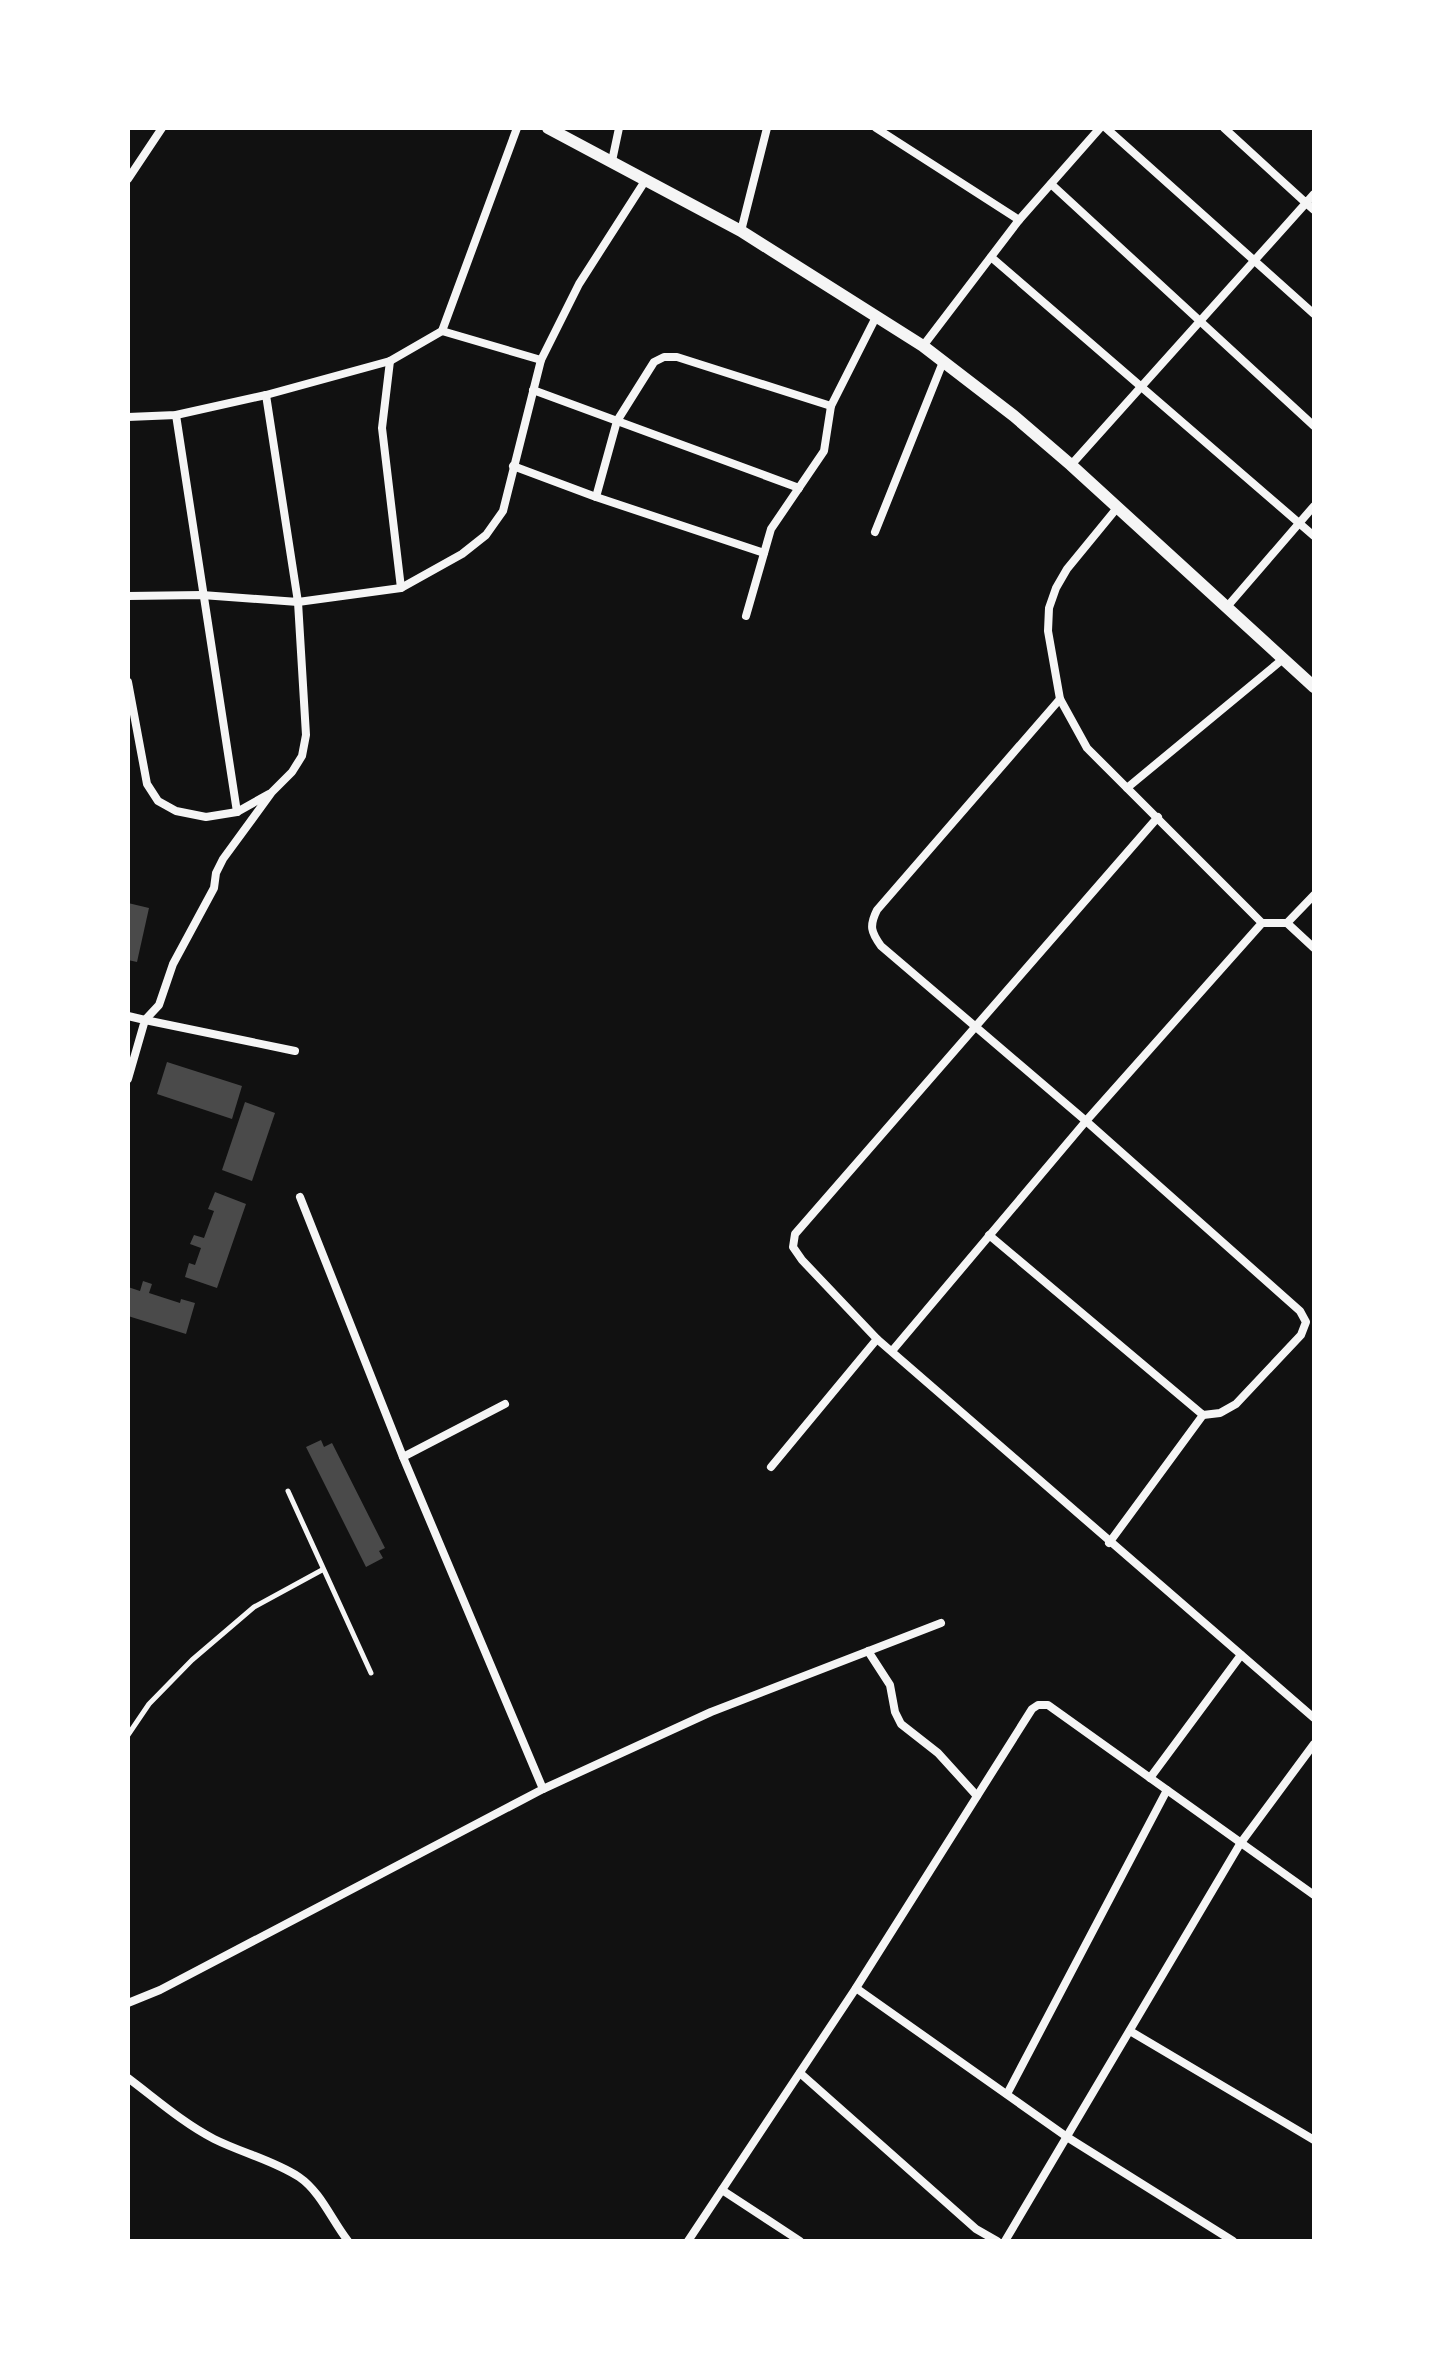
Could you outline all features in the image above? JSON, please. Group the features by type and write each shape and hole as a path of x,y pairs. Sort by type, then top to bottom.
{"street":[{"path":"128,179 162,128"},
{"path":"128,417 176,415 266,395 390,361 442,331 517,128"},
{"path":"548,128 741,231 923,346 1014,416 1071,465 1314,687"},
{"path":"612,161 619,128"},
{"path":"741,231 767,128"},
{"path":"876,128 1019,220"},
{"path":"923,346 1019,220 1103,128 1314,314"},
{"path":"1224,128 1314,210"},
{"path":"128,596 202,595 298,602 401,588 462,554 486,535 503,511 541,360 579,284 645,181"},
{"path":"1051,184 1314,426"},
{"path":"1071,465 1314,194"},
{"path":"991,257 1314,536"},
{"path":"746,616 776,519 824,451 831,406 876,317"},
{"path":"442,331 541,360"},
{"path":"596,497 617,421 654,362 664,357 677,357 831,406"},
{"path":"390,361 382,428 401,588"},
{"path":"875,532 943,362"},
{"path":"533,390 799,488"},
{"path":"128,1079 145,1020 159,1005 173,964 214,888 223,859 302,756 306,735 298,602 266,395"},
{"path":"176,415 237,812"},
{"path":"513,466 764,553"},
{"path":"1226,608 1314,506"},
{"path":"1117,508 1067,569 1049,608 1048,631 1060,699 1087,748 1262,923 1287,923 1314,948"},
{"path":"1127,788 1283,659"},
{"path":"128,682 147,784 158,801 176,811 206,817 237,812 272,792"},
{"path":"989,1235 1203,1415 1220,1413 1236,1404 1301,1335 1306,1322 1300,1311 1086,1121 881,946 871,933 871,923 877,910 1060,699"},
{"path":"1158,817 795,1234 793,1247 877,1339 1314,1718"},
{"path":"1287,923 1314,895"},
{"path":"892,1351 1086,1121 1262,923"},
{"path":"128,1016 295,1051"},
{"path":"300,1197 403,1457 543,1789"},
{"path":"771,1467 877,1339"},
{"path":"403,1457 505,1404"},
{"path":"1109,1543 1203,1415"},
{"path":"128,2003 160,1990 543,1789 711,1712 941,1623"},
{"path":"868,1651 890,1685 895,1712 901,1724 938,1753 977,1796"},
{"path":"1150,1778 1241,1655"},
{"path":"688,2241 856,1988 1032,1709 1038,1705 1048,1705 1314,1895"},
{"path":"1005,2241 1240,1844 1314,1744"},
{"path":"1007,2094 1167,1790"},
{"path":"856,1988 1067,2137 1233,2241"},
{"path":"1130,2031 1314,2140"},
{"path":"800,2073 976,2229 997,2241"},
{"path":"128,2078 187,2123 214,2139 301,2179 319,2198 348,2241"},
{"path":"722,2190 800,2241"}],"lane":[{"path":"288,1491 371,1673"},
{"path":"128,1735 149,1704 192,1660 254,1607 322,1570"}],"building":[{"path":"128,903 149,908 137,962 128,960"},
{"path":"167,1062 242,1086 232,1119 157,1094"},
{"path":"245,1102 275,1113 252,1181 222,1170"},
{"path":"215,1192 246,1204 217,1288 185,1277 189,1263 195,1265 201,1248 190,1244 194,1235 204,1238 214,1211 208,1209"},
{"path":"143,1281 152,1284 149,1293 180,1303 181,1299 195,1303 186,1334 128,1316 128,1287 140,1291"},
{"path":"321,1440 324,1447 332,1443 385,1548 379,1551 383,1558 366,1567 306,1447"}]}
